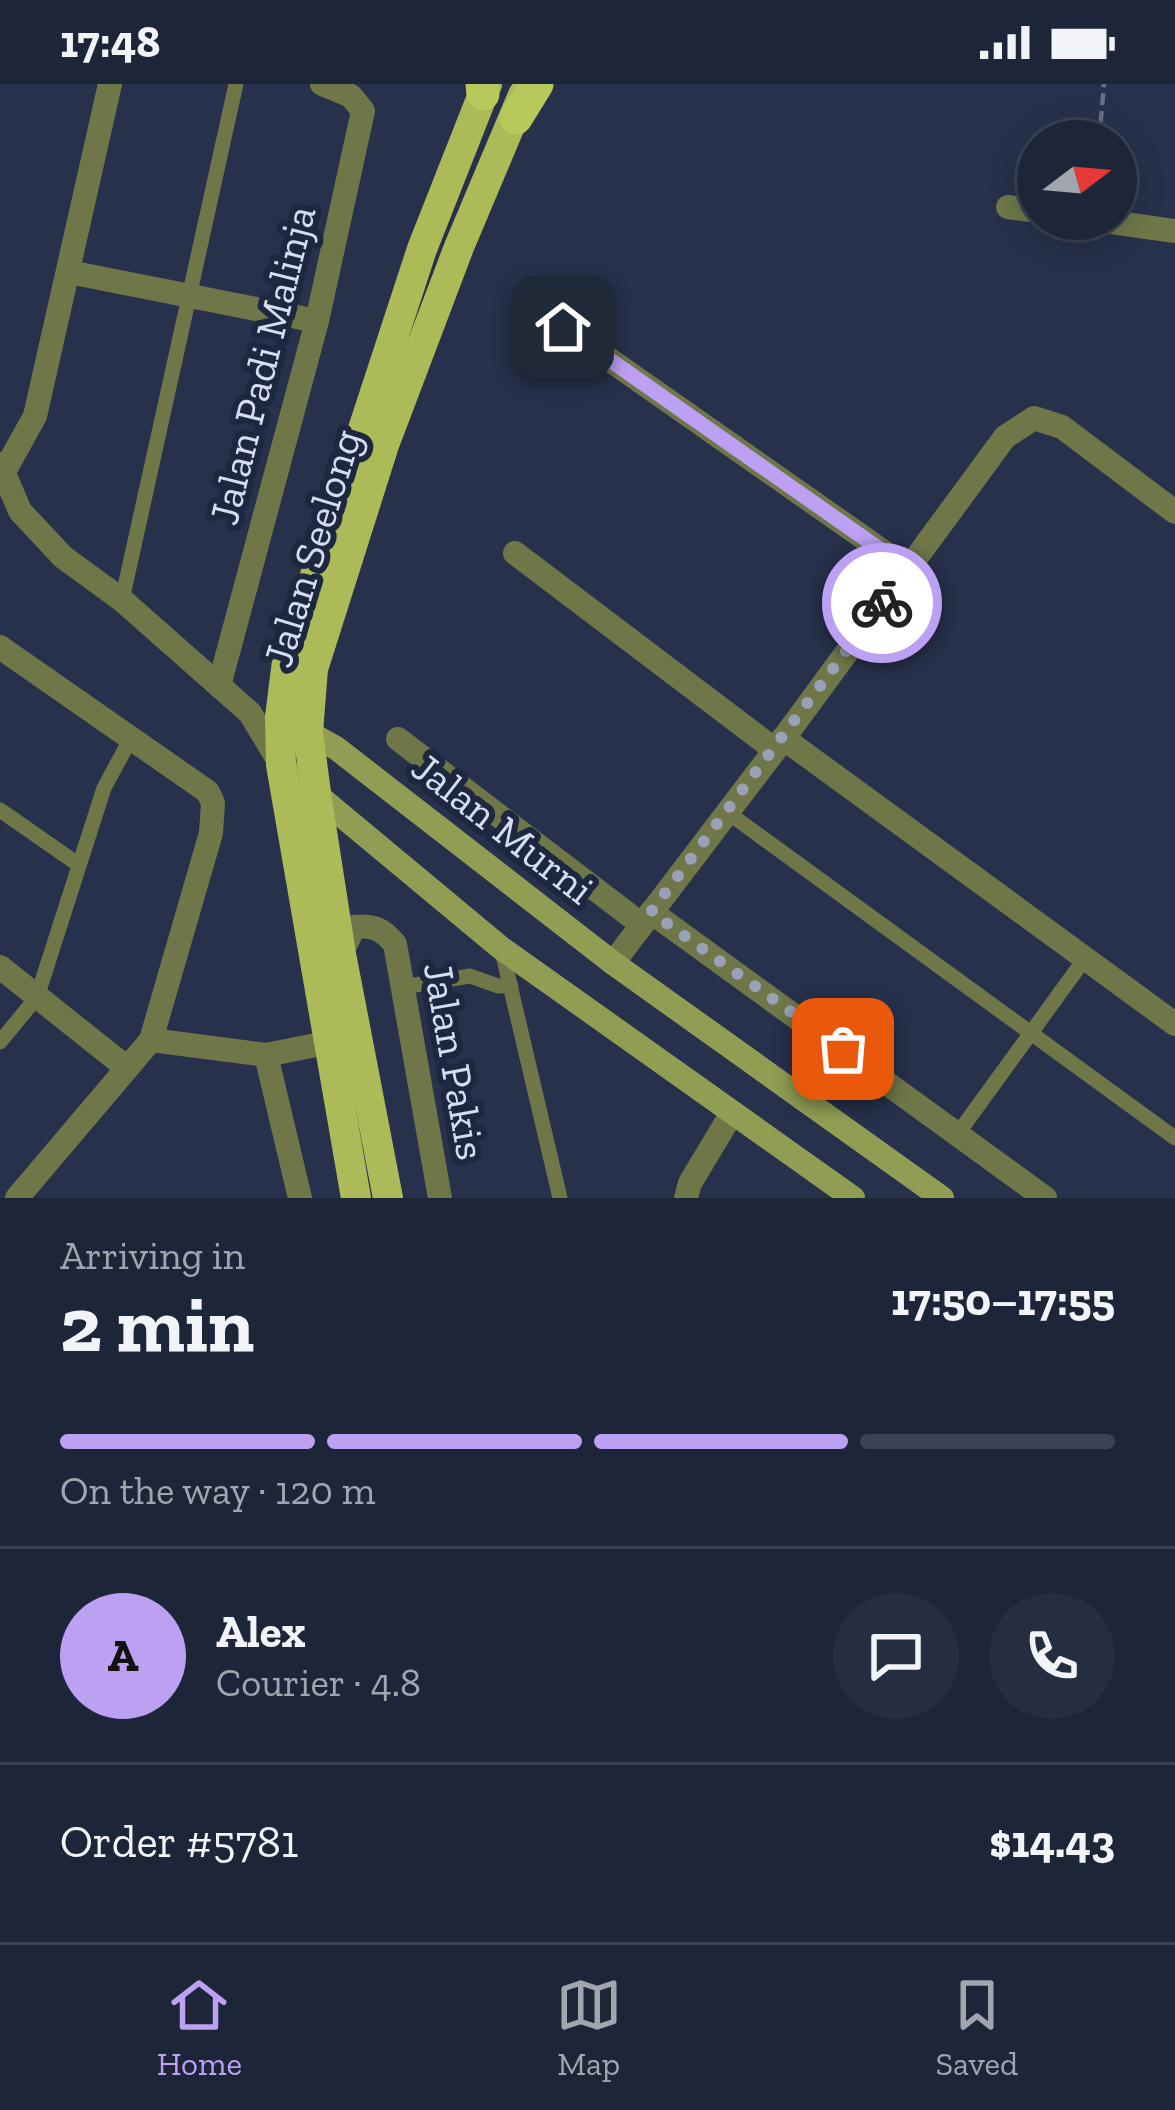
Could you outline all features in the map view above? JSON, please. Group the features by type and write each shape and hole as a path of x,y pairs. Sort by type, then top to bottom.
{"highway":[{"path":"516,118 538,84"}],"main road":[{"name":"Jalan Seelong","path":"279,721 314,670 384,445 527,84"},
{"name":"Jalan Seelong","path":"356,1198 281,765 279,721 287,662 422,249 484,87"},
{"name":"Jalan Seelong","path":"279,721 316,793 388,1198"},
{"name":"Jalan Murni","path":"279,721 336,748 613,963 942,1198"},
{"path":"281,765 502,948 854,1198"}],"street":[{"path":"110,84 35,416 3,467 20,512 63,556 122,600 219,686 279,721"},
{"name":"Jalan Padi Malinja","path":"219,686 317,321 363,111 351,96 322,84"},
{"path":"1008,207 1017,208"},
{"path":"1137,226 1175,231"},
{"path":"69,272 317,321"},
{"path":"563,327 908,569"},
{"path":"613,963 1004,437 1034,418 1062,427 1175,512"},
{"path":"515,553 1175,1024"},
{"path":"0,647 208,792 214,803 211,833 151,1040 17,1198"},
{"path":"398,739 1045,1198"},
{"name":"Jalan Pakis","path":"341,954 355,927 371,925 395,944 440,1198"},
{"path":"0,967 127,1068"},
{"path":"151,1040 266,1055 331,1042"},
{"path":"266,1055 300,1198"},
{"path":"686,1198 690,1183 732,1113"}],"lane":[{"path":"122,600 236,84"},
{"path":"0,1042 38,997 104,788 131,738"},
{"path":"0,810 79,865"},
{"path":"727,812 1175,1138"},
{"path":"502,948 560,1198"},
{"path":"958,1132 1086,957"},
{"path":"403,987 470,976 511,986"}],"path":[{"path":"1101,120 1104,84"}],"way so far":[{"path":"843,1049 651,912 882,603"}],"route":[{"path":"563,327 908,569 882,603"}]}
